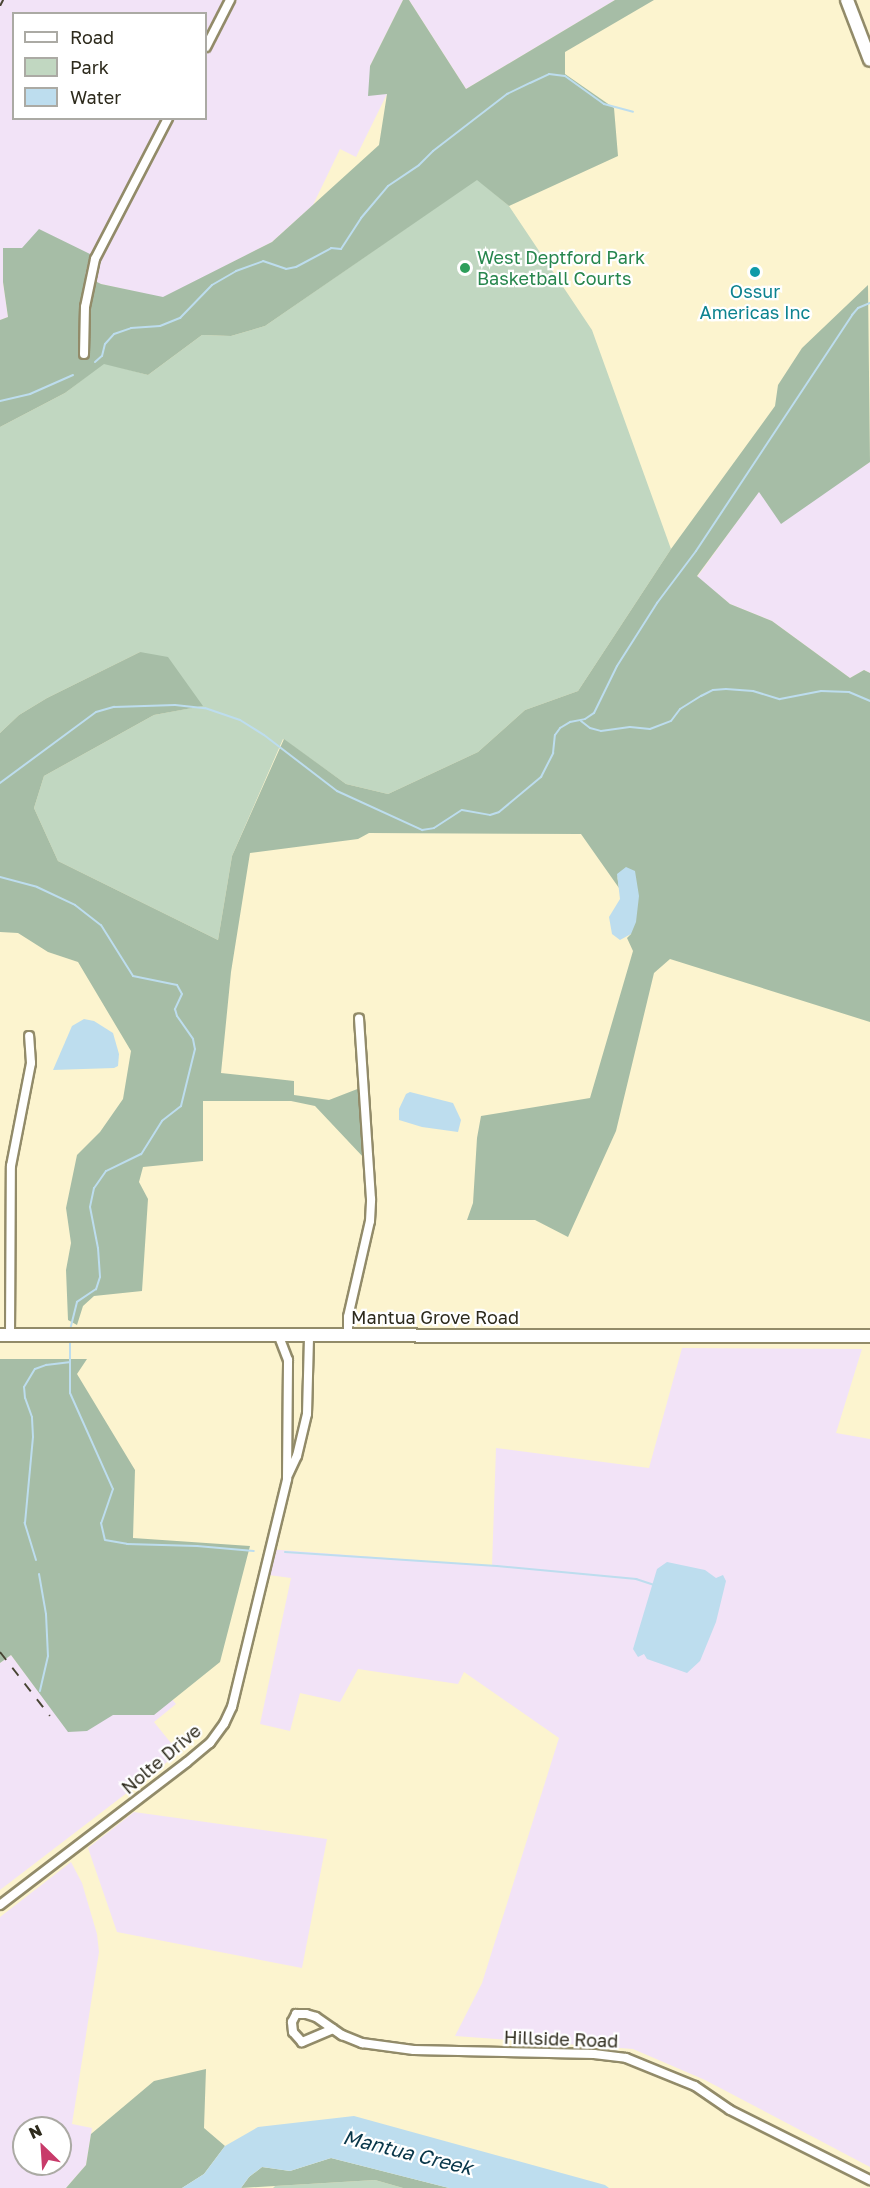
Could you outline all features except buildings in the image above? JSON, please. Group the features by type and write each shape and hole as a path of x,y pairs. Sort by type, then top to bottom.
{"main road":[{"path":"847,0 870,60"},
{"name":"Mantua Grove Road","path":"5,1335 870,1336"}],"street":[{"path":"207,46 230,0"},
{"path":"84,354 85,307 95,259 167,120"},
{"path":"348,1335 348,1317 370,1221 371,1200 359,1018"},
{"path":"5,1335 11,1166 31,1063 29,1036"},
{"name":"Nolte Drive","path":"279,1336 288,1360 287,1479"},
{"name":"Nolte Drive","path":"0,1905 187,1762 210,1743 224,1724 235,1697 287,1479 297,1456 307,1413 309,1336"},
{"name":"Hillside Road","path":"333,2029 302,2042 293,2032 292,2022 296,2014 306,2014 316,2017 333,2029 362,2043 414,2050 594,2054 626,2058 694,2086 730,2110 870,2180"}],"shaded area":[{"path":"0,0 403,0 370,66 387,94 356,157 340,149 313,205 272,242 163,298 101,284 84,276 3,282 8,317 0,320"},
{"path":"409,0 615,0 466,89"},
{"path":"870,462 870,673 864,670 850,678 772,621 730,604 697,577 759,491 859,469"},
{"path":"682,1348 862,1349 836,1433 870,1439 870,2167 705,2080 633,2049 455,2036 482,1983 559,1738 464,1672 458,1684 358,1669 340,1702 300,1693 290,1731 260,1724 291,1578 261,1574 268,1549 492,1566 496,1448 649,1468"},
{"path":"11,1655 51,1708 144,1666 176,1704 154,1722 179,1753 0,1890 0,1663"},
{"path":"134,1812 327,1839 302,1968 117,1932 88,1848"},
{"path":"71,1862 82,1883 97,1934 99,1952 72,2124 92,2128 86,2165 66,2188 0,2188 0,1917"}],"green space":[{"path":"403,0 409,0 466,89 615,0 654,0 565,52 565,74 614,108 618,156 509,206 477,180 265,326 231,336 202,335 148,375 104,364 65,393 0,427 0,320 8,317 3,282 3,248 22,248 39,229 90,254 85,276 101,284 163,297 272,242 379,145 387,94 368,96 370,66"},
{"path":"477,179 509,206 592,330 671,549 578,691 525,710 478,752 388,794 346,784 283,739 232,856 218,940 58,861 34,808 44,776 154,715 202,706 140,652 47,698 19,715 0,733 0,427 65,393 104,363 148,375 202,335 231,336 265,326"},
{"path":"868,285 870,462 781,524 759,492 697,576 730,604 772,621 850,678 864,670 870,673 870,1022 670,959 654,973 616,1131 568,1237 535,1220 467,1220 473,1203 477,1138 481,1116 590,1098 633,951 627,938 631,934 617,874 619,888 581,834 369,833 358,839 250,853 231,972 221,1073 294,1081 294,1095 329,1100 360,1088 364,1158 315,1106 291,1101 203,1101 203,1161 143,1167 139,1182 148,1199 142,1291 94,1296 83,1306 77,1325 68,1320 66,1270 71,1243 66,1208 77,1155 100,1132 123,1099 131,1051 78,962 48,952 18,933 0,932 0,733 19,715 47,698 140,652 168,657 203,706 154,715 44,776 34,808 58,861 218,940 232,856 284,739 346,784 388,794 478,752 525,710 578,691 671,549 775,406 778,385 802,348"},
{"path":"0,1359 87,1359 77,1374 135,1470 133,1538 250,1546 220,1662 154,1715 113,1715 87,1731 68,1732 11,1655 0,1663"},
{"path":"206,2069 204,2128 225,2146 204,2174 182,2188 66,2188 86,2165 91,2134 154,2081"},
{"path":"331,2158 449,2188 403,2188 375,2180 241,2188 249,2177 262,2167 290,2171"},
{"path":"375,2180 403,2188 273,2188 275,2186"}],"water":[{"path":"626,867 635,871 639,896 636,922 631,934 620,940 612,934 609,917 620,899 617,874"},
{"path":"84,1019 94,1021 113,1033 119,1054 118,1066 53,1070 72,1026"},
{"path":"410,1092 453,1103 461,1120 458,1132 422,1127 399,1120 399,1109 406,1094"},
{"path":"667,1562 705,1570 716,1578 723,1575 726,1581 716,1622 700,1661 687,1673 647,1659 644,1654 638,1657 633,1649 657,1569"},
{"name":"Mantua Creek","path":"354,2116 605,2185 609,2188 449,2188 331,2158 290,2171 262,2167 249,2177 241,2188 182,2188 204,2174 225,2146 258,2127"}],"waterway":[{"path":"95,362 102,356 105,344 114,334 131,328 160,326 180,318 212,285 236,271 263,261 286,269 296,267 331,248 341,249 361,218 388,186 419,165 433,151 507,94 549,74 565,76 604,104 633,112"},
{"path":"0,783 96,712 114,707 175,705 205,708 240,720 264,735 337,791 422,830 434,828 462,810 490,815 499,812 541,777 553,753 555,735 560,728 570,722 585,719 594,713 617,666 657,603 696,551 852,315 858,308 870,303"},
{"path":"0,401 30,394 73,375"},
{"path":"581,721 590,728 601,731 630,727 650,729 671,721 680,709 701,696 713,690 726,689 753,691 780,699 821,691 849,692 870,701"},
{"path":"0,877 37,887 75,905 101,925 133,976 177,985 182,994 175,1009 177,1016 193,1039 195,1049 181,1106 162,1121 141,1154 106,1171 94,1188 90,1207 98,1248 100,1277 96,1289 77,1302 70,1331"},
{"path":"70,1340 70,1393 113,1489 101,1523 105,1540 127,1544 197,1546 254,1551"},
{"path":"36,1560 25,1523 33,1437 32,1417 25,1398 24,1387 35,1369 69,1362"},
{"path":"285,1552 497,1566 636,1579 655,1585"},
{"path":"39,1574 46,1614 48,1656 40,1691"}],"railway":[{"path":"0,6 3,0"},
{"path":"0,1652 50,1716"}],"place":[{"name":"West Deptford Park Basketball Courts","path":"465,268"},
{"name":"Ossur Americas Inc","path":"755,272"}]}
